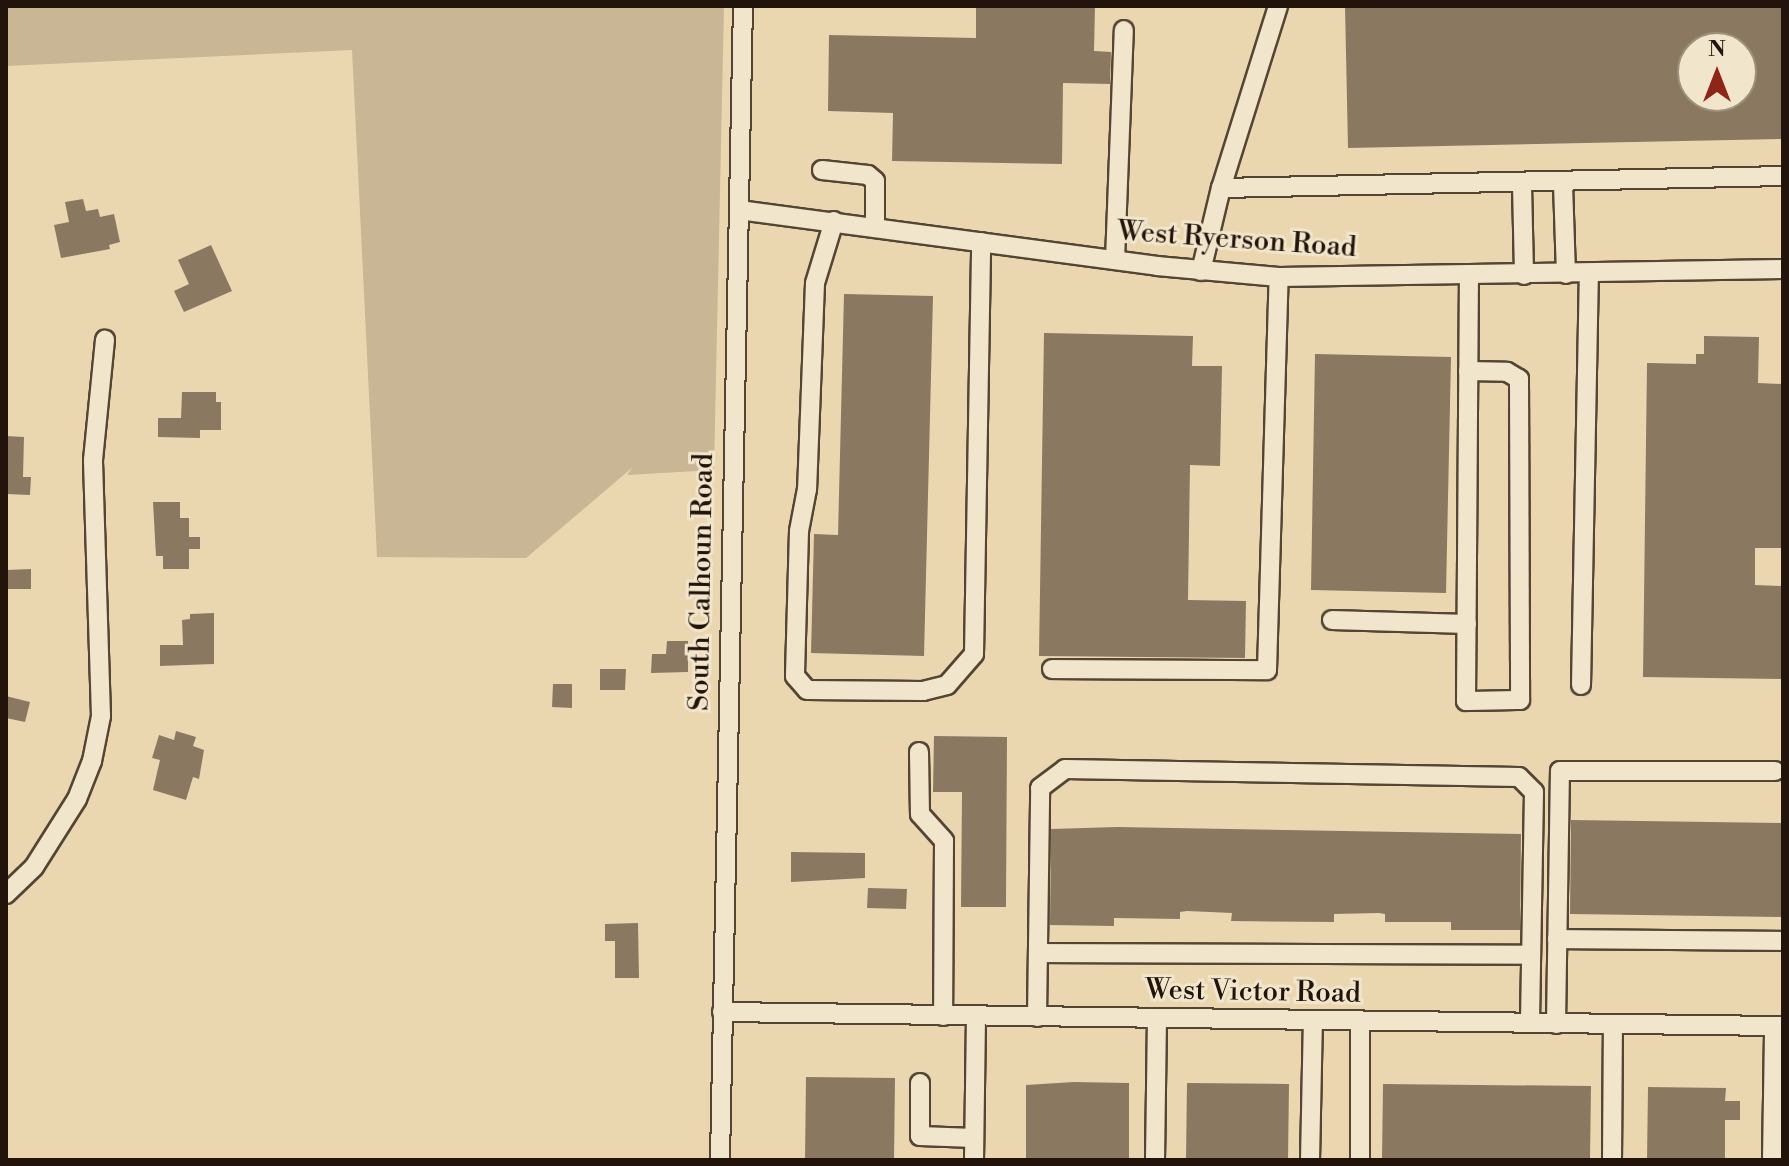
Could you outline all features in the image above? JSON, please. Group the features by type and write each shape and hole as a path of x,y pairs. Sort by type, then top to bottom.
{"street":[{"name":"South Calhoun Road","path":"720,1160 743,6"},
{"path":"1201,271 1221,188 1278,6"},
{"path":"1115,260 1124,30"},
{"path":"822,170 868,175 875,181 875,227"},
{"path":"1221,188 1522,185 1783,176"},
{"path":"1563,184 1566,274"},
{"path":"1522,185 1524,275"},
{"name":"West Ryerson Road","path":"739,210 1201,271 1279,277 1783,269"},
{"path":"834,221 815,283 807,489 799,531 795,676 807,690 923,691 947,685 974,654 981,242"},
{"path":"1581,685 1589,274"},
{"path":"1468,371 1507,372 1519,379 1520,700 1466,701 1467,624 1468,371 1469,276"},
{"path":"1052,669 1267,670 1279,277"},
{"path":"6,894 34,867 77,799 92,761 101,716 93,460 105,340"},
{"path":"1332,620 1467,624"},
{"path":"919,752 920,814 944,841 943,1016"},
{"path":"1037,1017 1040,788 1065,769 1519,777 1534,792 1530,1023"},
{"path":"1556,1024 1560,771 1775,771"},
{"path":"1557,939 1783,941"},
{"path":"1038,953 1531,955"},
{"name":"West Victor Road","path":"722,1012 1778,1026"},
{"path":"974,1160 976,1017"},
{"path":"1155,1160 1157,1018"},
{"path":"1310,1160 1313,1020"},
{"path":"1360,1021 1360,1160"},
{"path":"1612,1160 1613,1024"},
{"path":"1772,1160 1778,1026"},
{"path":"920,1083 920,1136 974,1138"}],"shaded area":[{"path":"6,6 724,6 714,470 627,475 633,467 526,558 377,557 352,50 6,66"}],"building":[{"path":"976,6 1095,6 1094,51 1111,52 1110,84 1063,83 1062,164 892,161 893,113 828,111 829,35 976,38"},
{"path":"1345,6 1783,6 1783,139 1348,148"},
{"path":"83,199 86,211 98,209 100,217 114,214 120,242 109,245 110,249 61,258 54,225 69,222 65,202"},
{"path":"211,245 232,291 184,312 174,291 189,284 178,260"},
{"path":"844,294 933,296 924,656 811,653 814,534 838,535"},
{"path":"1044,333 1193,336 1192,366 1222,366 1220,466 1190,465 1188,600 1246,601 1245,658 1039,656"},
{"path":"1704,336 1759,337 1758,383 1783,384 1783,548 1755,548 1755,585 1783,586 1783,679 1643,677 1647,363 1696,364 1696,354 1704,354"},
{"path":"1315,354 1451,357 1446,593 1311,590"},
{"path":"182,392 216,392 216,402 221,402 221,430 200,430 200,438 158,437 158,418 181,418"},
{"path":"6,436 24,437 23,477 31,477 30,495 6,494"},
{"path":"153,502 180,502 180,518 189,518 189,537 200,537 200,549 189,549 189,569 163,569 163,556 156,556"},
{"path":"31,569 31,589 6,589 6,570"},
{"path":"214,613 214,664 160,666 160,645 183,645 182,620 190,619 190,614"},
{"path":"667,641 688,641 688,672 651,673 652,654 666,654"},
{"path":"600,669 626,669 625,690 600,690"},
{"path":"553,684 572,684 572,708 552,707"},
{"path":"6,696 30,702 25,722 6,718"},
{"path":"176,731 196,737 193,746 204,750 199,779 193,777 186,800 153,790 160,760 152,758 159,735 174,740"},
{"path":"934,736 1007,737 1006,907 961,907 962,792 933,792"},
{"path":"1571,820 1783,823 1783,917 1570,914"},
{"path":"1117,827 1521,834 1520,930 1451,930 1451,922 1385,922 1385,914 1379,913 1334,914 1334,922 1231,921 1232,913 1187,911 1180,912 1180,919 1114,918 1114,926 1050,925 1051,829"},
{"path":"791,852 865,853 865,878 791,882"},
{"path":"868,888 907,889 906,909 867,908"},
{"path":"638,923 639,978 615,978 615,941 605,941 605,924"},
{"path":"806,1077 895,1078 894,1160 805,1160"},
{"path":"1129,1083 1129,1160 1026,1160 1026,1085"},
{"path":"1187,1083 1289,1084 1288,1160 1186,1159"},
{"path":"1383,1084 1591,1086 1590,1160 1382,1160"},
{"path":"1648,1087 1726,1088 1725,1101 1740,1101 1740,1120 1725,1120 1725,1160 1647,1160"}]}
